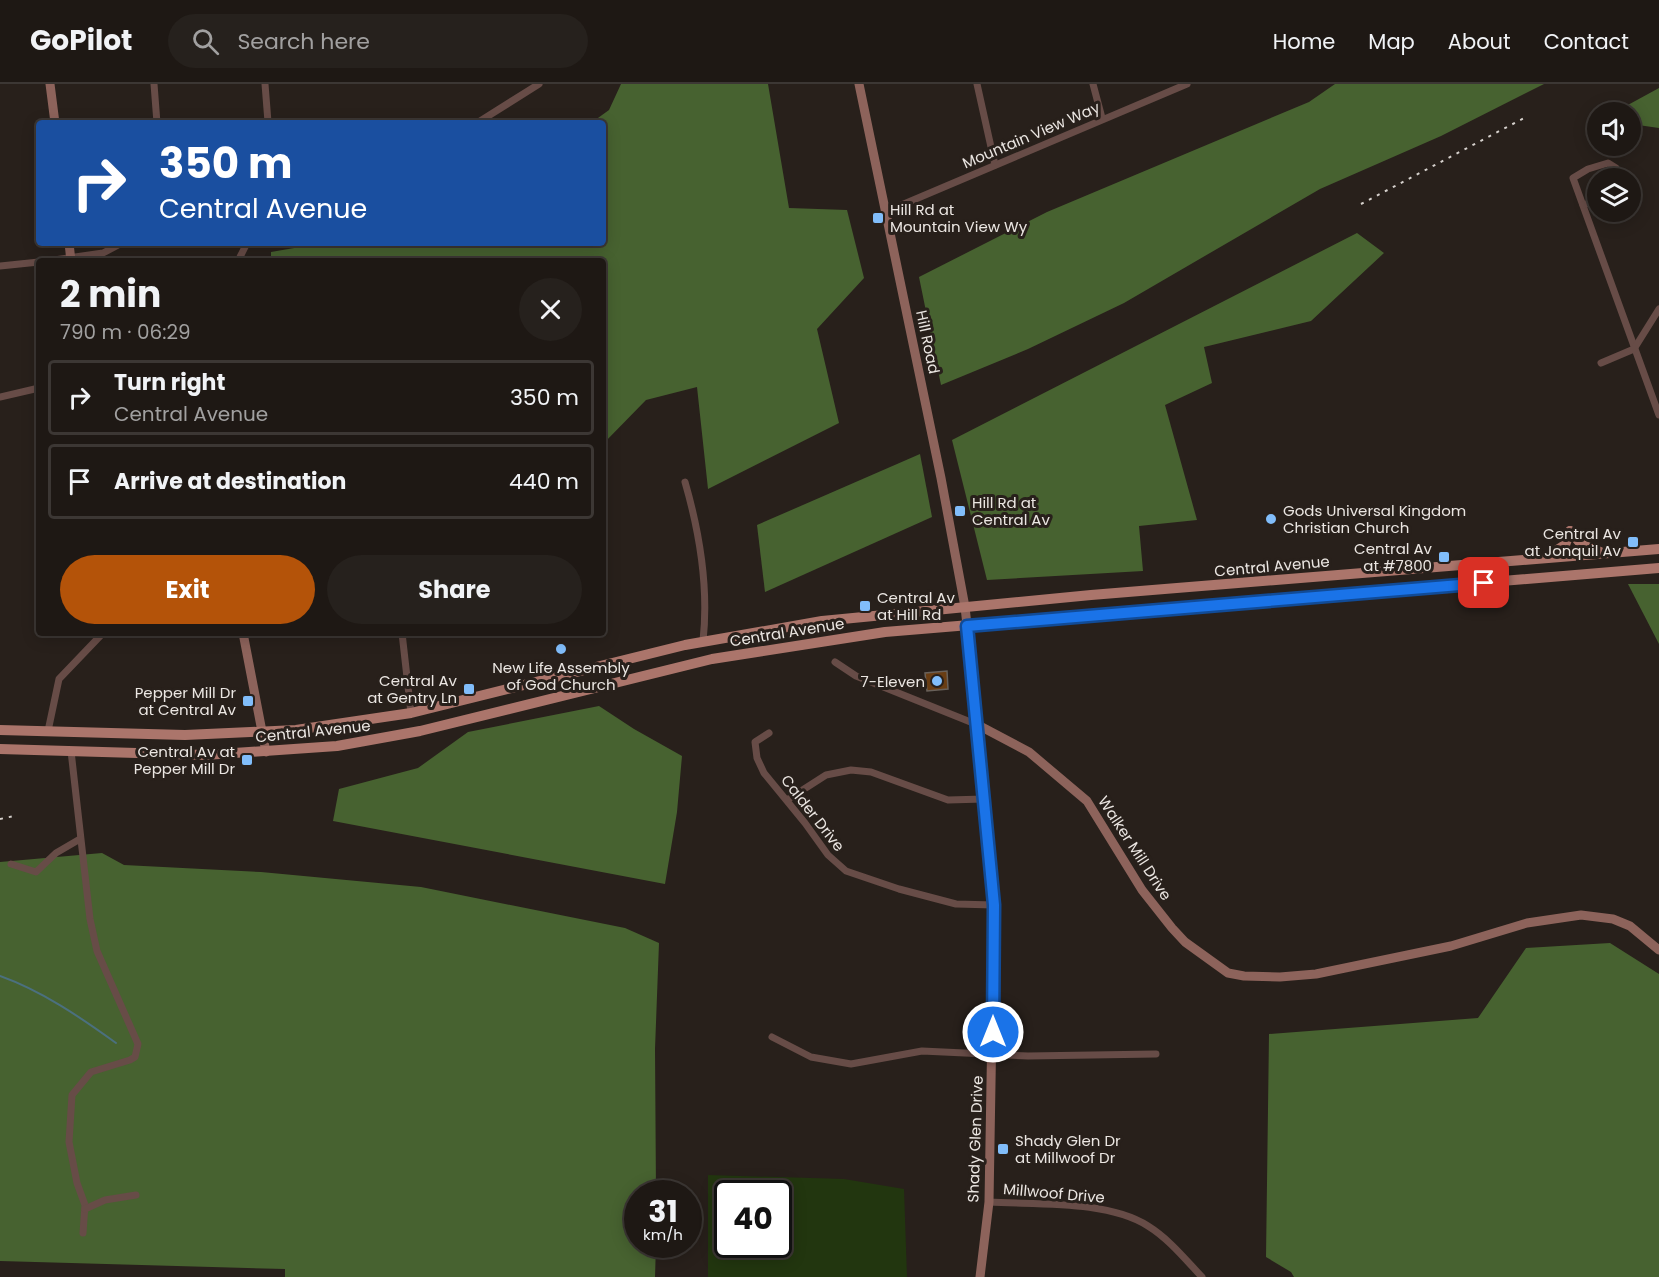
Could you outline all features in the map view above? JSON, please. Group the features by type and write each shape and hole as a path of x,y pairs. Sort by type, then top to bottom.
{"main road":[{"path":"1542,558 1565,545 1570,531 1582,545 1605,554"},
{"name":"Central Avenue","path":"0,730 185,735 262,732 350,723 411,713 703,641 831,620 1659,549"},
{"name":"Central Avenue","path":"0,750 172,755 266,752 336,746 420,731 712,660 885,632 1659,568"}],"street":[{"path":"50,84 55,120"},
{"path":"154,84 157,120"},
{"path":"266,84 268,120"},
{"path":"482,120 539,84"},
{"name":"Hill Road","path":"859,84 941,478 965,607"},
{"path":"977,84 994,165"},
{"path":"1093,84 1102,118"},
{"name":"Mountain View Way","path":"885,212 1102,118 1187,84"},
{"path":"1593,168 1601,164 1614,168"},
{"path":"1587,171 1573,178 1659,415"},
{"path":"1583,205 1587,204"},
{"path":"80,258 103,253 116,246"},
{"path":"0,266 36,262"},
{"path":"1601,363 1634,349 1659,309"},
{"path":"0,397 36,389"},
{"path":"685,482 704,573 706,617 703,641"},
{"name":"Shady Glen Drive","path":"965,607 994,905 989,1202 980,1277"},
{"path":"48,731 59,679 100,636"},
{"path":"244,636 266,752"},
{"path":"402,636 411,713"},
{"name":"Walker Mill Drive","path":"835,662 856,676 978,725 1029,752 1087,801 1142,890 1172,928 1185,942 1228,972 1244,976 1280,977 1316,974 1451,946 1527,923 1581,915 1613,919 1630,926 1659,950"},
{"name":"Calder Drive","path":"769,733 755,742 757,758 764,772 828,855 846,871 899,889 956,904 994,905"},
{"path":"71,751 80,839 97,951 138,1044 135,1057 91,1072 72,1095 69,1142 73,1167 85,1209 83,1233"},
{"path":"787,800 826,775 851,770 871,772 948,800 984,799"},
{"path":"11,864 36,872 56,853 80,839"},
{"path":"772,1037 800,1053 837,1063 862,1063 922,1051 1028,1056 1156,1054"},
{"path":"85,1209 105,1200 136,1195"},
{"name":"Millwoof Drive","path":"989,1202 1091,1209 1131,1217 1162,1236 1202,1277"}],"green space":[{"path":"621,84 768,84 789,208 847,210 864,278 817,329 839,423 708,489 697,387 646,400 606,441 606,258 271,258 271,252 306,246 606,246 606,120 595,120 609,110"},
{"path":"1335,84 1544,84 1441,136 1320,189 1124,303 1028,349 941,385 919,277 1047,212 1309,102"},
{"path":"1659,88 1659,128 1641,125 1641,102 1633,102"},
{"path":"1357,233 1384,253 1311,321 1204,347 1212,383 1165,405 1197,520 1139,526 1143,571 987,580 952,440"},
{"path":"920,454 932,517 765,592 757,525"},
{"path":"1628,584 1659,584 1659,644"},
{"path":"599,706 682,756 677,812 665,884 333,821 339,789 418,768 468,732"},
{"path":"102,853 124,865 261,872 421,887 625,928 659,943 655,1049 656,1180 624,1180 624,1258 656,1258 655,1277 285,1277 285,1269 0,1261 0,862"},
{"path":"1610,943 1659,974 1659,1277 1294,1277 1291,1272 1266,1257 1269,1034 1478,1018 1526,948"},
{"path":"708,1175 844,1179 904,1189 907,1277 708,1277"}],"building":[{"name":"7-Eleven","path":"947,671 948,689 927,691 925,673"}],"waterway":[{"path":"0,976 46,997 116,1043"}],"railway":[{"path":"1361,204 1526,117"},
{"path":"0,819 14,816"}],"place":[{"name":"Hill Rd at Mountain View Wy","path":"878,218"},
{"name":"Hill Rd at Central Av","path":"960,511"},
{"name":"Gods Universal Kingdom Christian Church","path":"1271,519"},
{"name":"Central Av at Jonquil Av","path":"1633,542"},
{"name":"Central Av at #7800","path":"1444,557"},
{"name":"Central Av at Hill Rd","path":"865,606"},
{"name":"New Life Assembly of God Church","path":"561,649"},
{"name":"7-Eleven","path":"937,681"},
{"name":"Central Av at Gentry Ln","path":"469,689"},
{"name":"Pepper Mill Dr at Central Av","path":"248,701"},
{"name":"Central Av at Pepper Mill Dr","path":"247,760"},
{"name":"Shady Glen Dr at Millwoof Dr","path":"1003,1149"}],"route":[{"path":"993,1032 994,905 967,626 1484,583"}]}
